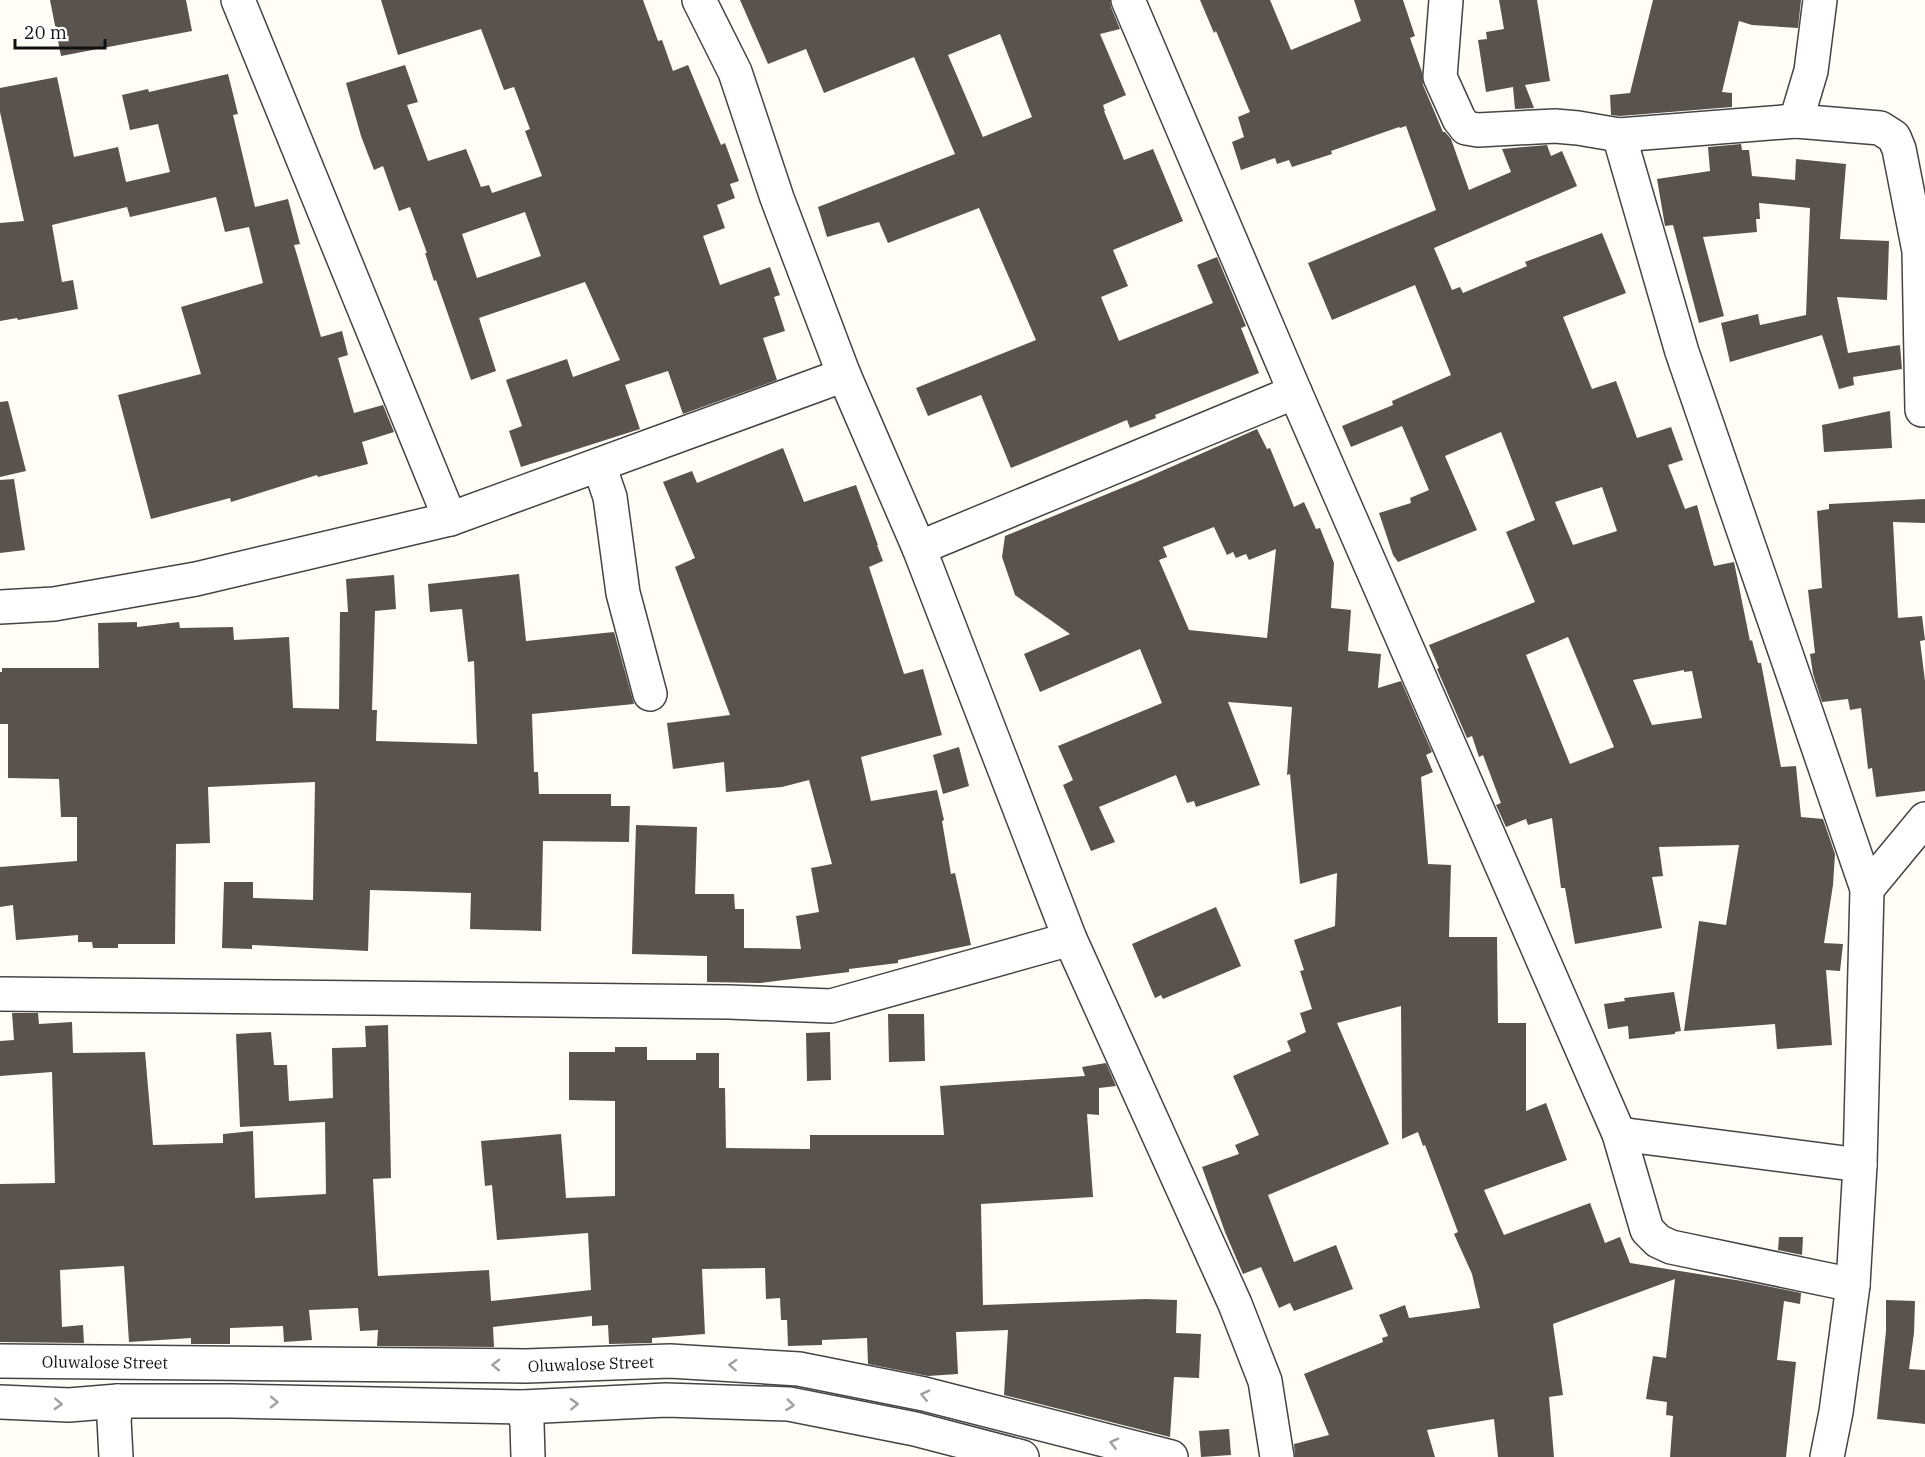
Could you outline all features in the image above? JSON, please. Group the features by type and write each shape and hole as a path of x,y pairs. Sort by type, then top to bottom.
{"street":[{"path":"238,0 450,519"},
{"path":"699,0 735,72 777,198 844,375 919,548 1070,939 1234,1304 1265,1381 1277,1457"},
{"path":"1128,0 1295,392 1618,1134 1647,1230 1658,1241 1671,1247 1853,1285"},
{"path":"1446,0 1440,77 1459,119 1466,128 1478,130 1555,126 1619,135 1796,121 1880,129 1894,137 1899,149 1919,251 1922,410"},
{"path":"1796,121 1810,71 1820,0"},
{"path":"1619,135 1682,352 1867,889 1860,1165 1853,1285 1836,1412 1827,1457"},
{"path":"0,607 54,604 196,579 450,519 844,375"},
{"path":"919,548 1295,392"},
{"path":"599,465 610,497 623,593 650,694"},
{"path":"1867,889 1925,819"},
{"path":"0,994 729,1002 831,1006 1070,939"},
{"path":"1618,1134 1860,1165"},
{"name":"Oluwalose Street","path":"0,1362 526,1366 669,1361 799,1369 924,1394 1171,1457"},
{"path":"232,1363 232,1401"},
{"path":"0,1402 69,1405 118,1401 232,1401 523,1407 666,1400 789,1404 915,1429 1022,1457"},
{"path":"116,1457 114,1419 118,1401"},
{"path":"523,1407 527,1424 528,1457"}],"building":[{"path":"50,0 186,0 192,31 61,56"},
{"path":"381,0 643,0 658,41 662,40 673,71 688,65 721,145 725,143 739,181 730,184 735,198 717,205 725,228 703,236 720,285 770,267 780,295 774,297 785,331 763,338 777,380 683,414 668,371 625,385 640,429 521,467 509,431 522,426 506,380 567,359 573,377 620,360 585,282 479,318 496,371 471,380 436,280 434,281 425,253 427,253 410,207 399,211 383,166 374,170 361,136 346,83 405,65 418,102 407,105 428,161 466,149 481,187 489,185 492,193 542,176 525,131 530,129 514,87 504,90 481,29 398,55","holes":["525,212 541,256 477,278 462,234"]},
{"path":"740,0 1110,0 1120,29 1100,34 1126,95 1103,105 1104,111 1124,160 1153,149 1183,221 1113,250 1128,286 1101,297 1119,341 1213,303 1197,265 1217,257 1246,326 1241,328 1259,373 1155,415 1156,418 1130,428 1127,420 1011,468 981,395 928,416 916,388 1036,340 979,208 888,243 879,222 827,237 818,207 955,154 914,57 824,93 806,49 768,64","holes":["1000,34 1032,117 983,137 948,55"]},
{"path":"1200,0 1270,0 1291,50 1361,21 1354,0 1403,0 1415,36 1410,38 1422,72 1423,85 1443,132 1451,139 1469,190 1511,172 1502,149 1547,145 1551,156 1562,151 1577,186 1434,248 1452,290 1460,287 1463,293 1527,266 1525,262 1602,233 1626,293 1563,317 1592,389 1616,381 1637,438 1671,427 1683,460 1668,465 1685,509 1697,505 1714,566 1734,562 1750,641 1752,640 1758,663 1761,663 1781,767 1796,766 1801,817 1823,819 1835,854 1833,885 1824,943 1843,944 1840,971 1826,970 1832,1045 1777,1049 1775,1024 1684,1031 1699,921 1726,925 1739,845 1659,847 1663,876 1652,877 1662,928 1575,944 1565,888 1561,888 1552,818 1528,825 1526,819 1506,827 1496,805 1501,803 1483,755 1479,757 1472,736 1467,738 1429,645 1535,602 1506,532 1535,520 1501,432 1445,456 1477,530 1398,562 1393,555 1379,513 1411,503 1410,498 1429,490 1402,426 1351,447 1342,426 1393,405 1392,401 1451,375 1415,285 1332,320 1308,263 1436,210 1406,126 1331,151 1332,154 1292,167 1289,160 1277,164 1275,158 1241,170 1232,142 1244,137 1238,117 1250,112 1216,31 1214,33","holes":["1602,487 1617,531 1573,545 1555,502","1568,637 1614,747 1570,764 1526,655","1684,670 1684,672 1692,671 1702,718 1652,725 1633,680"]},
{"path":"1499,0 1537,0 1550,81 1525,85 1534,108 1515,109 1513,87 1486,92 1478,40 1487,39 1486,32 1504,29"},
{"path":"1653,0 1801,0 1798,28 1752,25 1739,21 1722,92 1732,93 1732,107 1611,115 1610,95 1630,93"},
{"path":"228,74 238,114 233,115 255,207 288,199 300,244 294,245 321,337 342,331 348,355 338,358 354,413 383,405 394,432 362,442 368,464 318,477 317,475 231,502 230,498 151,519 118,395 201,374 181,307 263,283 249,227 225,232 216,197 130,217 127,207 52,225 62,282 73,280 78,309 0,321 0,223 24,221 0,112 0,88 57,77 74,157 118,147 126,182 170,172 158,124 130,130 122,95 148,89 149,92"},
{"path":"1741,144 1742,150 1749,150 1752,176 1795,180 1796,159 1846,164 1840,239 1889,241 1887,300 1837,297 1848,353 1900,345 1902,369 1853,377 1854,385 1839,389 1822,335 1730,362 1721,323 1758,314 1760,325 1806,315 1810,208 1759,203 1760,219 1756,219 1757,232 1703,237 1724,316 1699,323 1673,225 1665,226 1657,179 1710,171 1708,147"},
{"path":"8,401 26,471 0,477 0,402"},
{"path":"1890,411 1892,448 1824,452 1822,425"},
{"path":"1257,429 1267,449 1270,448 1294,507 1304,502 1316,529 1320,528 1334,563 1331,608 1351,610 1348,651 1381,654 1378,688 1401,681 1432,752 1426,755 1433,772 1421,777 1428,864 1451,865 1449,937 1497,937 1498,1023 1526,1023 1526,1111 1546,1103 1567,1160 1484,1190 1504,1235 1590,1203 1605,1243 1620,1237 1630,1263 1801,1293 1800,1304 1784,1301 1777,1360 1796,1362 1786,1457 1670,1457 1673,1416 1666,1415 1667,1402 1646,1399 1653,1356 1666,1358 1675,1279 1553,1324 1563,1395 1549,1397 1554,1457 1498,1457 1494,1419 1427,1430 1435,1457 1295,1457 1294,1444 1329,1435 1304,1374 1383,1342 1382,1338 1388,1336 1379,1315 1405,1305 1409,1318 1480,1308 1472,1274 1454,1234 1458,1232 1425,1145 1423,1146 1418,1132 1402,1139 1401,1006 1337,1023 1389,1144 1268,1195 1294,1262 1336,1245 1353,1289 1294,1311 1290,1303 1279,1308 1261,1267 1243,1274 1225,1232 1202,1167 1239,1154 1235,1145 1259,1135 1233,1076 1291,1051 1287,1041 1306,1032 1300,1013 1312,1009 1300,971 1304,970 1294,940 1335,926 1337,873 1300,884 1290,774 1287,775 1292,707 1228,702 1260,785 1196,807 1194,801 1187,803 1176,775 1099,807 1115,842 1091,851 1063,785 1073,780 1058,746 1162,703 1140,649 1040,692 1024,654 1070,634 1015,595 1002,557 1005,536","holes":["1214,527 1227,555 1233,552 1236,558 1246,554 1249,560 1276,549 1267,638 1189,630 1159,560 1167,557 1163,547"]},
{"path":"783,448 804,502 856,485 883,561 869,567 904,674 923,669 942,735 861,757 871,801 937,790 944,820 942,821 951,874 955,873 971,945 898,960 898,963 849,969 849,972 760,983 707,982 707,956 632,954 636,825 697,827 695,894 734,894 735,909 744,909 744,948 801,949 796,916 819,912 811,868 832,864 809,780 782,787 726,792 724,762 673,769 667,723 730,715 675,567 695,558 663,482 692,471 697,483"},
{"path":"14,479 25,550 0,553 0,480"},
{"path":"1925,499 1925,523 1893,522 1898,618 1922,616 1925,640 1920,641 1925,681 1925,791 1876,797 1872,768 1868,769 1861,708 1850,710 1848,699 1822,702 1813,674 1810,654 1815,653 1808,590 1822,588 1817,511 1829,509 1829,504"},
{"path":"519,574 526,641 614,632 634,704 532,714 534,772 538,772 539,794 611,794 611,806 630,806 629,842 543,841 541,931 470,929 471,893 370,890 368,951 252,945 252,949 222,948 224,882 253,882 253,898 313,900 315,782 208,787 210,843 176,844 175,944 118,944 118,948 93,948 92,942 78,942 78,935 16,940 13,905 0,907 0,867 77,861 77,817 61,817 59,779 8,778 8,724 0,724 0,672 2,668 99,668 98,623 137,622 137,627 179,622 180,628 233,627 234,640 289,637 293,708 339,709 340,612 348,612 346,579 394,575 396,609 375,611 372,710 377,710 376,741 477,744 474,661 468,662 462,609 430,612 428,584"},
{"path":"959,747 969,786 943,794 933,755"},
{"path":"1216,907 1241,966 1163,999 1161,995 1155,998 1132,944"},
{"path":"1674,992 1681,1031 1675,1034 1629,1039 1628,1026 1608,1029 1604,1004 1625,1001 1624,998"},
{"path":"12,1013 38,1013 39,1024 72,1022 73,1053 145,1052 153,1145 223,1143 223,1134 253,1131 255,1198 326,1194 325,1122 240,1127 236,1034 271,1032 274,1065 287,1065 289,1101 333,1098 332,1048 366,1047 365,1026 388,1025 391,1178 373,1179 378,1276 489,1270 491,1301 591,1290 588,1233 497,1240 492,1185 485,1186 481,1141 561,1134 566,1198 615,1196 615,1101 569,1100 569,1052 615,1052 615,1047 647,1047 647,1060 696,1060 696,1053 719,1053 719,1088 725,1088 726,1148 810,1149 810,1135 944,1135 940,1086 1085,1076 1082,1067 1106,1063 1116,1086 1099,1088 1099,1115 1087,1114 1093,1197 981,1204 983,1305 1145,1299 1177,1300 1176,1333 1201,1334 1199,1378 1174,1377 1170,1437 1004,1395 1008,1330 956,1332 958,1374 928,1376 868,1364 867,1338 822,1340 822,1345 788,1346 787,1320 781,1320 780,1298 766,1299 765,1268 702,1269 705,1334 652,1338 652,1343 609,1344 608,1325 592,1326 592,1316 493,1327 494,1347 377,1346 378,1330 360,1331 358,1308 309,1310 312,1340 284,1342 283,1326 230,1328 230,1344 191,1344 191,1338 129,1342 124,1266 60,1270 62,1327 83,1325 84,1343 0,1342 0,1184 55,1183 52,1072 0,1076 0,1041 14,1040"},
{"path":"888,1014 924,1014 925,1061 889,1062"},
{"path":"830,1032 831,1080 807,1081 806,1033"},
{"path":"1779,1237 1803,1237 1802,1255 1778,1250"},
{"path":"1886,1300 1915,1301 1914,1333 1909,1369 1925,1370 1925,1424 1877,1419 1886,1331"},
{"path":"1229,1429 1231,1455 1201,1457 1199,1431"}]}
